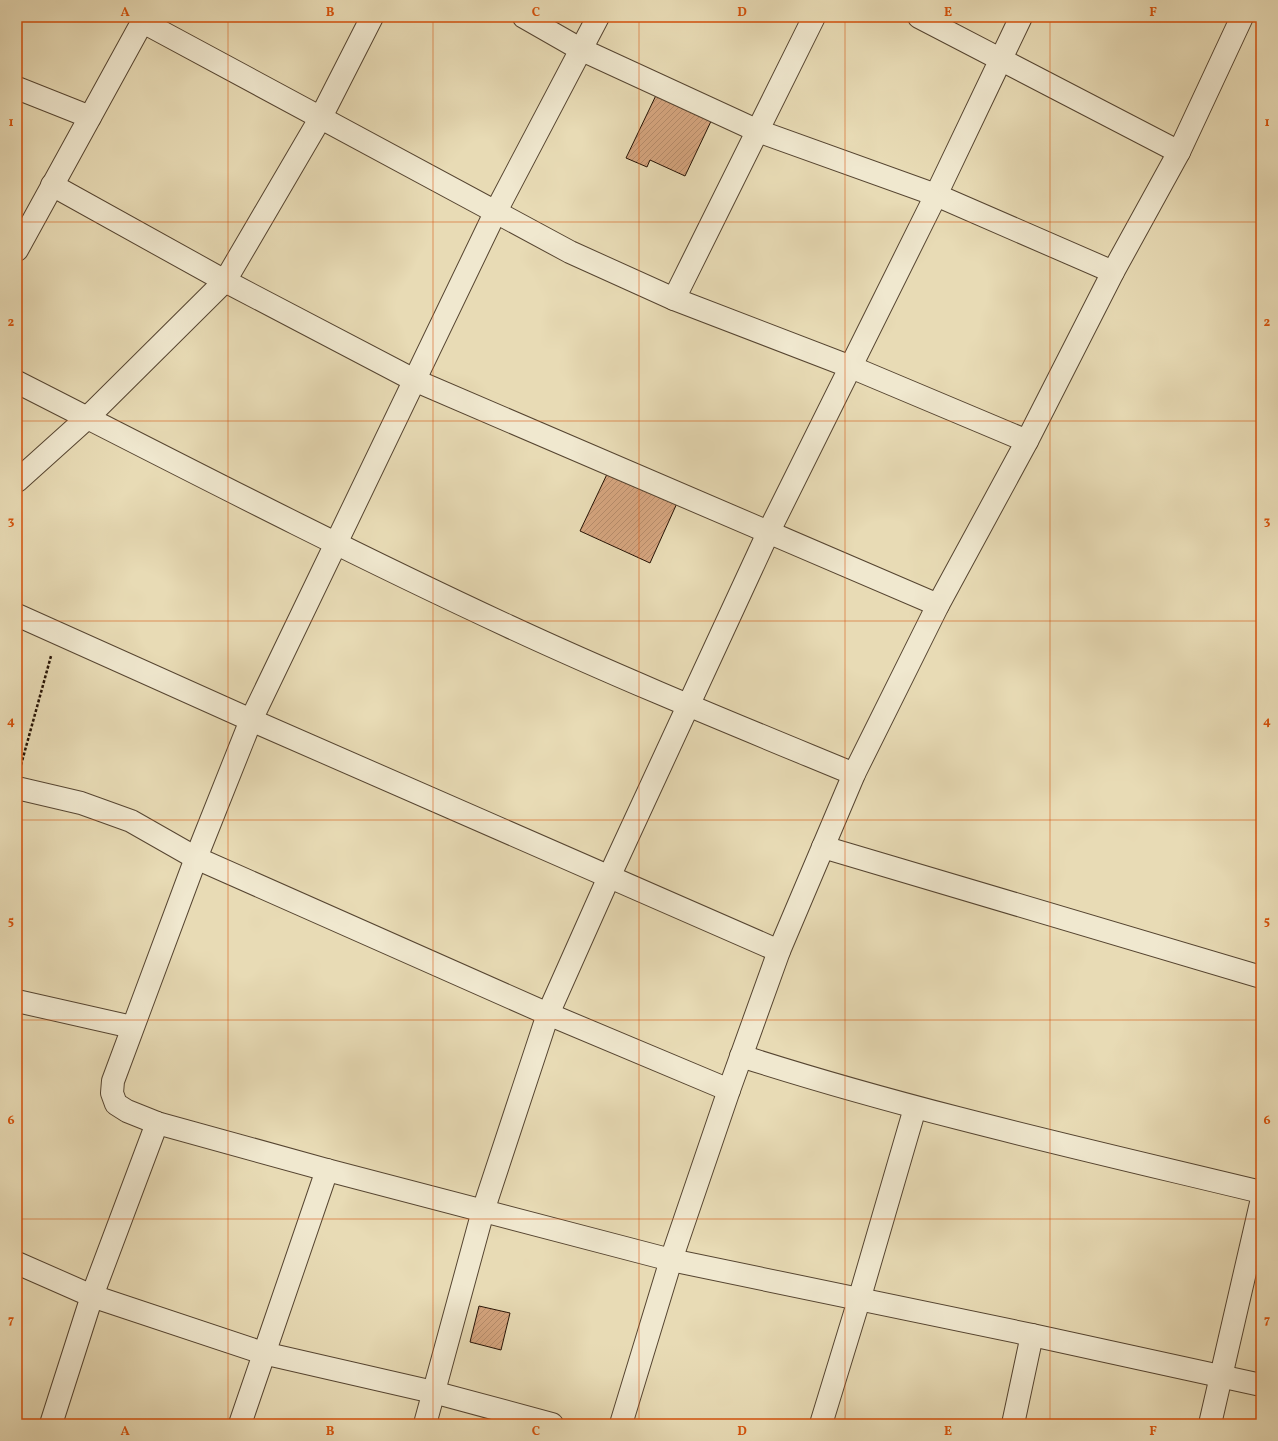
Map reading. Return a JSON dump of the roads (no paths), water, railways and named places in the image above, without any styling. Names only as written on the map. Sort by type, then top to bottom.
[{"type":"street","points":[[17,481],[88,418],[225,281],[321,117],[372,17]]},
{"type":"street","points":[[524,17],[580,49],[758,131],[936,195],[1113,272]]},
{"type":"street","points":[[598,17],[495,212],[251,720],[196,858],[113,1081],[112,1093],[116,1104],[127,1111],[157,1123],[327,1170],[671,1260],[1221,1375],[1261,1385]]},
{"type":"street","points":[[674,299],[814,17]]},
{"type":"street","points":[[919,17],[1179,152]]},
{"type":"street","points":[[424,1424],[483,1211],[548,1014],[609,877],[768,533],[936,195],[1021,17]]},
{"type":"street","points":[[621,1424],[671,1260],[741,1056],[779,951],[854,774],[938,605],[1026,442],[1113,272],[1179,152],[1242,17]]},
{"type":"street","points":[[17,250],[144,19],[570,252],[674,299],[851,367],[1026,442]]},
{"type":"street","points":[[17,88],[90,117]]},
{"type":"street","points":[[52,185],[225,281],[414,380],[938,605]]},
{"type":"street","points":[[17,382],[335,544],[510,627],[689,706],[854,774]]},
{"type":"street","points":[[17,615],[251,720],[779,951]]},
{"type":"street","points":[[18,779],[108,812],[150,831],[196,858],[548,1014],[729,1090]]},
{"type":"street","points":[[823,847],[1261,977]]},
{"type":"street","points":[[17,1001],[132,1027]]},
{"type":"street","points":[[741,1056],[824,1083],[915,1108],[1261,1192]]},
{"type":"street","points":[[820,1424],[860,1300],[915,1108]]},
{"type":"street","points":[[51,1424],[92,1296],[157,1123]]},
{"type":"street","points":[[240,1424],[327,1170]]},
{"type":"street","points":[[1210,1424],[1261,1204]]},
{"type":"street","points":[[17,1263],[92,1296],[264,1353],[433,1392],[552,1424]]},
{"type":"street","points":[[1013,1424],[1032,1335]]}]
